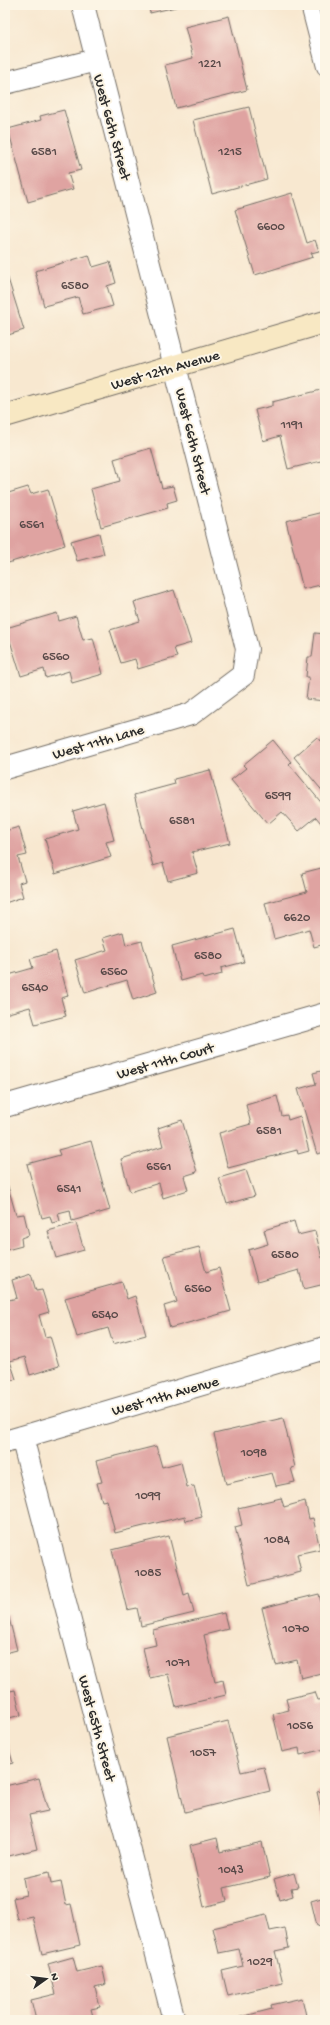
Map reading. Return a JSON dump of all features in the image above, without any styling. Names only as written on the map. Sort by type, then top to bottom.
[{"type":"main road","name":"West 12th Avenue","points":[[5,416],[325,322]]},
{"type":"street","name":"West 66th Street","points":[[82,5],[247,648],[243,675],[191,714]]},
{"type":"street","points":[[5,83],[96,60]]},
{"type":"street","name":"West 11th Lane","points":[[5,768],[191,714]]},
{"type":"street","name":"West 11th Court","points":[[5,1106],[325,1014]]},
{"type":"street","name":"West 11th Avenue","points":[[13,1439],[325,1348]]},
{"type":"street","name":"West 65th Street","points":[[13,1439],[174,2020]]},
{"type":"lane","points":[[315,8],[325,67]]},
{"type":"building","points":[[148,5],[180,5],[180,6],[150,13]]},
{"type":"building","points":[[229,16],[247,90],[176,108],[165,65],[193,58],[185,27]]},
{"type":"building","points":[[249,107],[267,179],[212,194],[193,120]]},
{"type":"building","points":[[64,110],[81,170],[68,173],[73,189],[28,202],[8,129],[41,120],[40,116]]},
{"type":"building","points":[[292,193],[307,243],[315,240],[319,251],[311,253],[313,257],[255,275],[235,210]]},
{"type":"building","points":[[89,255],[93,267],[110,262],[116,283],[107,286],[113,306],[83,314],[78,297],[44,306],[35,271]]},
{"type":"building","points":[[5,269],[24,330],[5,336]]},
{"type":"building","points":[[325,389],[325,460],[288,469],[280,436],[263,441],[255,410],[272,406],[272,402]]},
{"type":"building","points":[[151,448],[162,488],[173,486],[177,500],[167,503],[168,508],[101,527],[91,489],[120,481],[114,459]]},
{"type":"building","points":[[28,487],[31,494],[48,489],[65,545],[5,564],[5,501],[7,501],[5,494]]},
{"type":"building","points":[[325,498],[325,584],[303,589],[286,521],[323,512],[320,499]]},
{"type":"building","points":[[99,533],[104,554],[77,561],[71,541]]},
{"type":"building","points":[[174,590],[191,643],[174,648],[177,657],[138,669],[135,659],[121,663],[110,630],[140,621],[134,602]]},
{"type":"building","points":[[57,613],[59,621],[76,616],[83,640],[93,638],[103,674],[72,683],[69,671],[46,678],[44,669],[21,676],[6,628]]},
{"type":"building","points":[[315,633],[325,634],[325,701],[306,699],[309,677],[306,677],[308,657],[312,657]]},
{"type":"building","points":[[317,737],[320,741],[325,737],[325,794],[294,757]]},
{"type":"building","points":[[273,740],[291,762],[289,764],[325,807],[325,828],[316,817],[299,831],[282,812],[268,824],[231,780],[246,768],[243,765]]},
{"type":"building","points":[[210,770],[230,843],[192,852],[198,873],[168,881],[163,863],[153,866],[134,795],[175,784],[174,779]]},
{"type":"building","points":[[104,802],[114,840],[106,842],[111,857],[55,874],[45,839],[78,829],[73,811]]},
{"type":"building","points":[[19,827],[27,855],[18,857],[25,881],[19,883],[23,897],[5,903],[5,831]]},
{"type":"building","points":[[325,867],[325,944],[314,947],[309,929],[274,939],[265,903],[307,892],[302,873]]},
{"type":"building","points":[[235,929],[244,962],[221,968],[222,974],[204,979],[202,975],[181,981],[172,946]]},
{"type":"building","points":[[123,932],[126,945],[142,941],[157,992],[133,1000],[127,980],[85,993],[75,960],[107,950],[103,938]]},
{"type":"building","points":[[56,951],[68,996],[61,998],[66,1016],[35,1024],[30,1007],[5,1014],[5,976],[33,968],[30,959]]},
{"type":"building","points":[[325,1070],[325,1152],[317,1154],[298,1089],[316,1084],[313,1073]]},
{"type":"building","points":[[277,1096],[282,1116],[287,1115],[288,1120],[300,1116],[309,1151],[298,1154],[297,1150],[228,1168],[219,1133],[251,1124],[246,1105]]},
{"type":"building","points":[[182,1120],[197,1172],[184,1176],[188,1190],[163,1198],[159,1183],[130,1192],[121,1159],[163,1146],[158,1128]]},
{"type":"building","points":[[91,1141],[110,1210],[72,1221],[70,1210],[58,1213],[60,1221],[52,1223],[50,1216],[42,1218],[27,1164],[60,1155],[58,1150]]},
{"type":"building","points":[[246,1170],[255,1196],[227,1204],[219,1178]]},
{"type":"building","points":[[5,1176],[16,1215],[24,1214],[29,1235],[21,1238],[22,1246],[7,1250],[5,1242]]},
{"type":"building","points":[[294,1221],[298,1235],[315,1231],[322,1258],[325,1257],[325,1284],[304,1289],[299,1270],[257,1282],[248,1250],[268,1244],[264,1230]]},
{"type":"building","points":[[76,1223],[84,1250],[56,1258],[48,1231]]},
{"type":"building","points":[[199,1247],[206,1272],[219,1268],[231,1311],[170,1328],[164,1306],[177,1302],[164,1256]]},
{"type":"building","points":[[31,1274],[36,1291],[42,1290],[49,1312],[39,1315],[45,1337],[50,1336],[59,1366],[30,1375],[25,1357],[10,1361],[16,1379],[5,1382],[5,1301],[17,1298],[12,1280]]},
{"type":"building","points":[[122,1282],[127,1299],[135,1296],[146,1335],[113,1344],[108,1328],[77,1337],[65,1298]]},
{"type":"building","points":[[283,1418],[295,1467],[291,1468],[295,1482],[276,1486],[272,1473],[226,1484],[214,1434]]},
{"type":"building","points":[[156,1446],[162,1467],[181,1462],[187,1487],[194,1486],[202,1517],[186,1521],[185,1516],[115,1533],[107,1500],[102,1501],[97,1483],[102,1482],[96,1461]]},
{"type":"building","points":[[281,1498],[284,1507],[305,1501],[309,1519],[313,1518],[320,1549],[297,1554],[301,1572],[249,1585],[235,1527],[242,1525],[238,1508]]},
{"type":"building","points":[[169,1536],[184,1595],[189,1593],[194,1613],[141,1626],[137,1608],[127,1610],[112,1550]]},
{"type":"building","points":[[319,1594],[325,1618],[325,1672],[301,1678],[297,1660],[276,1665],[262,1608]]},
{"type":"building","points":[[224,1613],[228,1629],[204,1635],[215,1682],[223,1680],[226,1695],[176,1707],[168,1674],[150,1678],[143,1648],[156,1645],[153,1630]]},
{"type":"building","points":[[8,1614],[17,1650],[5,1653],[5,1615]]},
{"type":"building","points":[[15,1690],[21,1715],[5,1719],[5,1692]]},
{"type":"building","points":[[315,1692],[318,1700],[325,1699],[325,1749],[300,1755],[299,1748],[282,1752],[273,1714],[289,1710],[286,1699]]},
{"type":"building","points":[[228,1721],[241,1772],[264,1767],[270,1791],[185,1812],[167,1736]]},
{"type":"building","points":[[5,1735],[13,1763],[5,1765]]},
{"type":"building","points":[[39,1778],[48,1811],[29,1815],[37,1849],[5,1857],[5,1786]]},
{"type":"building","points":[[325,1790],[325,1821],[324,1822],[317,1792]]},
{"type":"building","points":[[217,1838],[220,1852],[262,1842],[270,1877],[224,1888],[227,1901],[204,1907],[190,1845]]},
{"type":"building","points":[[49,1872],[51,1884],[61,1882],[66,1905],[71,1904],[80,1945],[42,1954],[33,1917],[18,1920],[13,1898],[26,1895],[23,1878]]},
{"type":"building","points":[[294,1873],[298,1887],[291,1888],[293,1896],[280,1900],[274,1879]]},
{"type":"building","points":[[325,1897],[325,1923],[317,1926],[311,1901]]},
{"type":"building","points":[[266,1915],[270,1931],[285,1928],[289,1948],[275,1951],[283,1983],[228,1996],[222,1971],[243,1966],[239,1949],[219,1953],[213,1928]]},
{"type":"building","points":[[73,1957],[77,1972],[102,1966],[106,1984],[95,1987],[100,2007],[91,2009],[94,2020],[36,2020],[31,2000],[56,1994],[48,1964]]},
{"type":"building","points":[[302,1998],[307,2020],[233,2019],[272,2009],[271,2005]]}]
